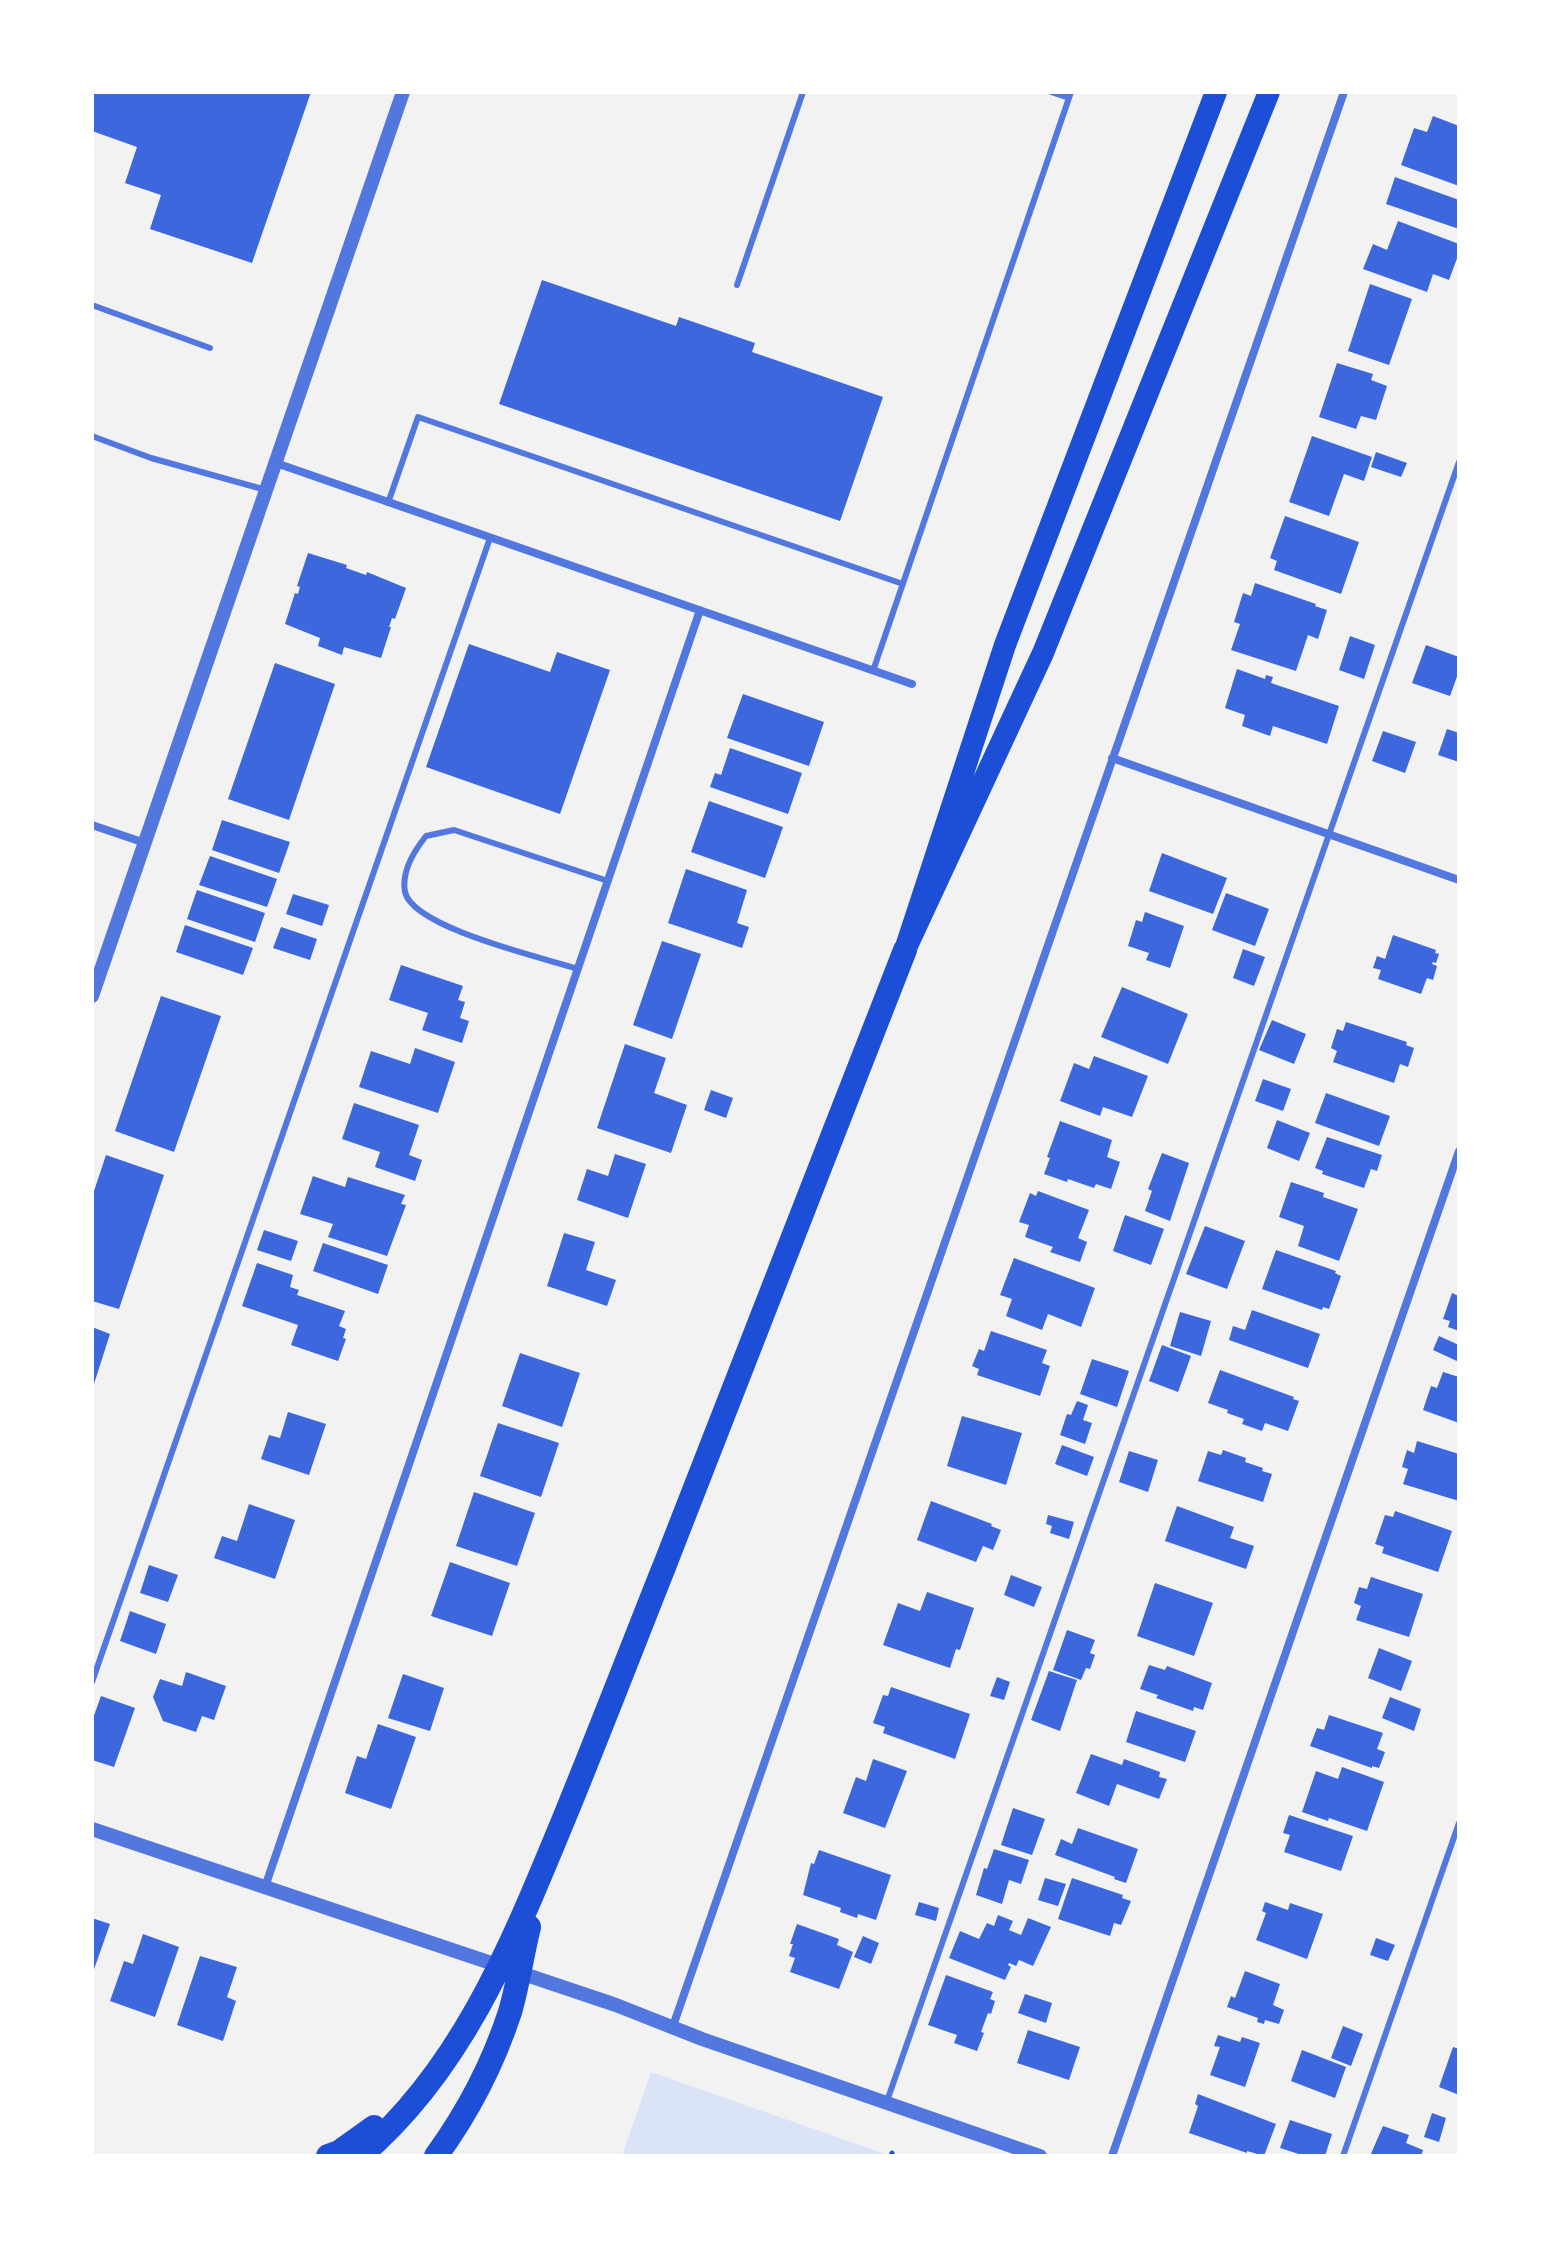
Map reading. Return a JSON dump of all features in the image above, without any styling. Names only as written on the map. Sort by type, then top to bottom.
[{"type":"highway","points":[[360,2156],[382,2137],[432,2081],[488,1992],[540,1876],[905,950],[1005,645],[1216,92]]},
{"type":"highway","points":[[905,950],[1043,653],[1269,92]]},
{"type":"highway","points":[[436,2156],[479,2088],[510,2012],[540,1876]]},
{"type":"highway","points":[[328,2156],[367,2132],[432,2081]]},
{"type":"street","points":[[92,996],[403,92]]},
{"type":"street","points":[[673,2026],[1344,92]]},
{"type":"street","points":[[276,463],[912,684]]},
{"type":"street","points":[[265,1887],[700,610]]},
{"type":"street","points":[[1112,758],[1459,880]]},
{"type":"street","points":[[92,825],[145,843]]},
{"type":"street","points":[[1112,2156],[1459,1151]]},
{"type":"street","points":[[92,1829],[616,2005],[702,2039],[1040,2156]]},
{"type":"lane","points":[[737,285],[803,92]]},
{"type":"lane","points":[[873,671],[1070,95],[1051,92]]},
{"type":"lane","points":[[92,305],[210,348]]},
{"type":"lane","points":[[388,503],[418,417],[903,584]]},
{"type":"lane","points":[[92,436],[151,458],[266,490]]},
{"type":"lane","points":[[887,2103],[1459,462]]},
{"type":"lane","points":[[92,1682],[490,538]]},
{"type":"lane","points":[[578,969],[464,934],[428,917],[411,904],[405,893],[406,872],[415,850],[426,836],[454,830],[608,881]]},
{"type":"lane","points":[[1343,2156],[1459,1823]]},
{"type":"shaded area","points":[[651,2072],[891,2156],[622,2156]]},
{"type":"building","points":[[92,92],[311,92],[252,263],[150,229],[161,195],[125,183],[137,147],[92,131]]},
{"type":"building","points":[[1433,116],[1459,126],[1459,186],[1401,165],[1414,128],[1427,132]]},
{"type":"building","points":[[1395,177],[1459,200],[1459,229],[1386,204]]},
{"type":"building","points":[[1398,221],[1459,244],[1459,253],[1449,280],[1433,274],[1427,292],[1363,269],[1373,244],[1387,250]]},
{"type":"building","points":[[542,280],[676,326],[679,317],[755,343],[752,352],[883,397],[840,521],[499,404]]},
{"type":"building","points":[[1370,284],[1412,299],[1389,365],[1348,351]]},
{"type":"building","points":[[1337,363],[1373,374],[1371,380],[1387,386],[1376,420],[1361,416],[1356,429],[1319,417]]},
{"type":"building","points":[[1312,436],[1372,457],[1364,481],[1344,474],[1329,516],[1289,502]]},
{"type":"building","points":[[1376,452],[1407,463],[1401,477],[1371,467]]},
{"type":"building","points":[[1285,516],[1359,542],[1341,594],[1274,570],[1277,561],[1270,558]]},
{"type":"building","points":[[308,553],[406,588],[395,619],[392,618],[381,658],[344,647],[342,655],[318,646],[320,638],[285,624],[295,593],[298,594],[300,587],[297,586]]},
{"type":"building","points":[[1255,583],[1327,610],[1318,639],[1308,635],[1296,671],[1231,650],[1240,624],[1234,622],[1243,593],[1251,596]]},
{"type":"building","points":[[1350,636],[1375,645],[1364,679],[1339,670]]},
{"type":"building","points":[[469,644],[550,672],[557,652],[610,670],[560,814],[426,767]]},
{"type":"building","points":[[1426,645],[1459,657],[1459,671],[1450,696],[1412,683]]},
{"type":"building","points":[[275,663],[335,684],[289,820],[228,799]]},
{"type":"building","points":[[1237,669],[1265,679],[1266,675],[1273,677],[1271,683],[1339,706],[1327,744],[1273,726],[1270,736],[1242,726],[1245,715],[1225,708]]},
{"type":"building","points":[[743,694],[824,722],[809,766],[727,738]]},
{"type":"building","points":[[1447,729],[1459,733],[1459,762],[1438,755]]},
{"type":"building","points":[[1383,731],[1416,742],[1405,773],[1372,761]]},
{"type":"building","points":[[730,748],[802,773],[788,814],[710,787],[715,773],[721,775]]},
{"type":"building","points":[[709,801],[783,827],[765,878],[691,852]]},
{"type":"building","points":[[222,820],[290,842],[279,873],[212,850]]},
{"type":"building","points":[[1162,853],[1227,878],[1213,914],[1149,891]]},
{"type":"building","points":[[210,856],[277,879],[267,907],[199,885]]},
{"type":"building","points":[[686,869],[747,890],[737,923],[749,927],[742,948],[668,923]]},
{"type":"building","points":[[197,890],[265,913],[255,942],[187,919]]},
{"type":"building","points":[[1226,893],[1269,909],[1255,946],[1212,930]]},
{"type":"building","points":[[293,894],[329,905],[322,926],[286,914]]},
{"type":"building","points":[[1145,912],[1184,926],[1170,968],[1146,960],[1149,953],[1128,946],[1136,920],[1142,922]]},
{"type":"building","points":[[185,925],[253,948],[243,975],[176,952]]},
{"type":"building","points":[[281,927],[317,939],[310,960],[273,948]]},
{"type":"building","points":[[1393,935],[1436,950],[1435,953],[1439,954],[1436,963],[1432,964],[1437,966],[1433,980],[1427,978],[1421,994],[1378,979],[1381,970],[1373,968],[1377,956],[1385,959]]},
{"type":"building","points":[[662,941],[701,954],[672,1039],[633,1025]]},
{"type":"building","points":[[1243,949],[1265,957],[1254,986],[1233,978]]},
{"type":"building","points":[[401,965],[463,986],[458,1000],[465,1002],[460,1018],[469,1021],[462,1043],[422,1030],[428,1013],[389,1000]]},
{"type":"building","points":[[1122,987],[1188,1014],[1168,1064],[1101,1037]]},
{"type":"building","points":[[161,996],[221,1016],[174,1152],[115,1131]]},
{"type":"building","points":[[1272,1020],[1306,1034],[1294,1064],[1259,1050]]},
{"type":"building","points":[[1346,1022],[1407,1042],[1406,1045],[1414,1048],[1408,1067],[1400,1064],[1394,1083],[1333,1062],[1337,1051],[1331,1048],[1337,1029],[1343,1031]]},
{"type":"building","points":[[625,1044],[666,1058],[654,1093],[687,1105],[671,1153],[597,1128]]},
{"type":"building","points":[[415,1048],[455,1062],[438,1113],[359,1087],[371,1051],[410,1064]]},
{"type":"building","points":[[1094,1056],[1148,1076],[1132,1117],[1103,1107],[1100,1116],[1060,1101],[1074,1063],[1089,1069]]},
{"type":"building","points":[[1263,1079],[1291,1089],[1283,1111],[1255,1101]]},
{"type":"building","points":[[711,1090],[733,1098],[726,1118],[704,1110]]},
{"type":"building","points":[[1326,1093],[1390,1116],[1379,1146],[1315,1123]]},
{"type":"building","points":[[354,1103],[419,1125],[409,1155],[422,1160],[415,1181],[375,1167],[380,1152],[342,1139]]},
{"type":"building","points":[[1277,1120],[1310,1133],[1299,1161],[1267,1148]]},
{"type":"building","points":[[1060,1121],[1112,1140],[1107,1157],[1120,1162],[1111,1189],[1096,1184],[1094,1188],[1068,1179],[1067,1182],[1044,1174]]},
{"type":"building","points":[[1327,1137],[1382,1155],[1377,1171],[1371,1169],[1364,1188],[1322,1174],[1323,1171],[1315,1168]]},
{"type":"building","points":[[1162,1153],[1189,1163],[1170,1221],[1145,1211],[1152,1191],[1148,1189]]},
{"type":"building","points":[[615,1154],[646,1164],[628,1218],[577,1200],[587,1169],[608,1176]]},
{"type":"building","points":[[106,1155],[164,1175],[119,1309],[92,1301],[92,1197]]},
{"type":"building","points":[[313,1176],[345,1187],[348,1177],[405,1195],[401,1204],[406,1205],[387,1256],[328,1237],[333,1224],[300,1214]]},
{"type":"building","points":[[1291,1182],[1358,1209],[1339,1261],[1298,1246],[1304,1226],[1279,1217]]},
{"type":"building","points":[[1038,1191],[1089,1210],[1078,1238],[1087,1242],[1080,1262],[1050,1252],[1053,1247],[1025,1237],[1029,1225],[1019,1222],[1030,1193],[1036,1196]]},
{"type":"building","points":[[1125,1215],[1164,1229],[1151,1265],[1113,1251]]},
{"type":"building","points":[[1205,1226],[1245,1241],[1227,1289],[1186,1274]]},
{"type":"building","points":[[264,1230],[298,1241],[291,1261],[257,1250]]},
{"type":"building","points":[[564,1233],[595,1242],[586,1270],[616,1280],[607,1306],[547,1286]]},
{"type":"building","points":[[323,1243],[388,1265],[378,1294],[313,1271]]},
{"type":"building","points":[[1276,1250],[1336,1271],[1341,1276],[1329,1309],[1323,1307],[1322,1310],[1262,1289]]},
{"type":"building","points":[[1014,1258],[1095,1288],[1081,1327],[1048,1314],[1042,1330],[1006,1316],[1012,1299],[1000,1295]]},
{"type":"building","points":[[257,1263],[293,1275],[290,1287],[299,1290],[297,1295],[345,1311],[339,1326],[346,1329],[343,1338],[346,1339],[338,1361],[291,1345],[298,1325],[242,1306]]},
{"type":"building","points":[[1452,1293],[1459,1296],[1459,1331],[1448,1327],[1450,1321],[1443,1319]]},
{"type":"building","points":[[1252,1310],[1320,1334],[1308,1368],[1229,1340],[1233,1326],[1245,1330]]},
{"type":"building","points":[[1180,1312],[1211,1321],[1201,1356],[1170,1346]]},
{"type":"building","points":[[92,1327],[110,1334],[93,1387],[92,1386]]},
{"type":"building","points":[[991,1331],[1047,1350],[1042,1363],[1050,1366],[1040,1396],[977,1375],[979,1369],[972,1366],[979,1349],[984,1351]]},
{"type":"building","points":[[1439,1336],[1459,1345],[1459,1362],[1433,1350]]},
{"type":"building","points":[[1162,1345],[1191,1356],[1178,1392],[1149,1381]]},
{"type":"building","points":[[520,1353],[580,1373],[562,1427],[502,1406]]},
{"type":"building","points":[[1092,1359],[1129,1371],[1117,1407],[1080,1394]]},
{"type":"building","points":[[1220,1370],[1299,1401],[1288,1431],[1265,1423],[1262,1431],[1242,1424],[1244,1419],[1208,1403]]},
{"type":"building","points":[[1443,1372],[1459,1377],[1459,1423],[1423,1410],[1431,1386],[1437,1388]]},
{"type":"building","points":[[1077,1401],[1088,1405],[1083,1420],[1092,1423],[1085,1444],[1060,1435],[1067,1414],[1071,1415]]},
{"type":"building","points":[[288,1412],[326,1424],[309,1475],[261,1459],[269,1435],[280,1438]]},
{"type":"building","points":[[962,1416],[1022,1433],[1006,1485],[947,1466]]},
{"type":"building","points":[[498,1423],[559,1443],[541,1497],[480,1476]]},
{"type":"building","points":[[1417,1441],[1459,1454],[1459,1501],[1403,1484],[1408,1469],[1402,1467],[1407,1450],[1414,1453]]},
{"type":"building","points":[[1062,1445],[1094,1457],[1087,1476],[1055,1464]]},
{"type":"building","points":[[1223,1450],[1246,1458],[1245,1462],[1272,1474],[1263,1502],[1198,1481],[1208,1451],[1221,1455]]},
{"type":"building","points":[[1129,1451],[1158,1460],[1148,1492],[1119,1482]]},
{"type":"building","points":[[474,1492],[535,1513],[517,1566],[456,1546]]},
{"type":"building","points":[[931,1501],[1001,1530],[993,1550],[983,1546],[976,1562],[917,1540]]},
{"type":"building","points":[[249,1504],[295,1520],[275,1579],[214,1558],[222,1536],[237,1541]]},
{"type":"building","points":[[1177,1506],[1234,1527],[1230,1538],[1254,1546],[1246,1569],[1165,1541]]},
{"type":"building","points":[[1395,1511],[1452,1531],[1438,1572],[1382,1553],[1384,1547],[1375,1544],[1385,1515],[1393,1517]]},
{"type":"building","points":[[1048,1515],[1074,1522],[1069,1539],[1050,1533],[1052,1526],[1046,1524]]},
{"type":"building","points":[[450,1562],[510,1583],[492,1636],[431,1616]]},
{"type":"building","points":[[149,1565],[178,1575],[168,1602],[140,1593]]},
{"type":"building","points":[[1011,1575],[1042,1587],[1034,1607],[1004,1595]]},
{"type":"building","points":[[1371,1577],[1423,1594],[1409,1637],[1356,1620],[1361,1606],[1354,1603],[1359,1587],[1367,1589]]},
{"type":"building","points":[[1155,1583],[1213,1603],[1194,1656],[1137,1636]]},
{"type":"building","points":[[927,1592],[974,1608],[960,1650],[956,1649],[950,1668],[883,1645],[898,1603],[920,1611]]},
{"type":"building","points":[[130,1611],[166,1624],[156,1654],[120,1641]]},
{"type":"building","points":[[1067,1630],[1095,1640],[1090,1653],[1095,1655],[1090,1669],[1086,1668],[1081,1680],[1053,1670]]},
{"type":"building","points":[[1379,1648],[1412,1661],[1401,1691],[1368,1678]]},
{"type":"building","points":[[1149,1665],[1165,1670],[1167,1666],[1212,1683],[1203,1710],[1194,1707],[1193,1711],[1140,1689]]},
{"type":"building","points":[[1049,1671],[1077,1680],[1060,1731],[1031,1720]]},
{"type":"building","points":[[186,1672],[226,1686],[214,1720],[202,1716],[196,1732],[163,1721],[153,1697],[160,1679],[182,1686]]},
{"type":"building","points":[[403,1674],[444,1688],[430,1731],[388,1718]]},
{"type":"building","points":[[997,1677],[1010,1682],[1004,1700],[990,1696]]},
{"type":"building","points":[[891,1687],[970,1714],[955,1759],[883,1733],[885,1727],[873,1723],[883,1695],[888,1696]]},
{"type":"building","points":[[101,1696],[135,1708],[114,1767],[92,1760],[92,1721]]},
{"type":"building","points":[[1390,1697],[1421,1709],[1414,1731],[1382,1718]]},
{"type":"building","points":[[1136,1711],[1196,1731],[1185,1762],[1126,1742]]},
{"type":"building","points":[[1329,1715],[1383,1733],[1377,1749],[1385,1752],[1379,1768],[1310,1746],[1317,1728],[1324,1730]]},
{"type":"building","points":[[378,1724],[416,1737],[391,1809],[345,1793],[357,1756],[366,1759]]},
{"type":"building","points":[[1091,1754],[1122,1765],[1124,1759],[1160,1772],[1159,1777],[1167,1779],[1159,1799],[1117,1784],[1109,1806],[1076,1793]]},
{"type":"building","points":[[873,1759],[907,1771],[885,1828],[843,1813],[856,1777],[866,1781]]},
{"type":"building","points":[[1342,1767],[1384,1782],[1367,1831],[1302,1812],[1316,1771],[1338,1779]]},
{"type":"building","points":[[1013,1808],[1045,1819],[1032,1855],[1001,1845]]},
{"type":"building","points":[[1289,1815],[1353,1836],[1341,1871],[1284,1852],[1290,1835],[1283,1833]]},
{"type":"building","points":[[1078,1828],[1138,1849],[1126,1883],[1055,1855],[1061,1839],[1072,1844]]},
{"type":"building","points":[[994,1849],[1029,1860],[1021,1884],[1009,1880],[1002,1904],[976,1895]]},
{"type":"building","points":[[819,1850],[891,1875],[876,1920],[858,1914],[857,1918],[840,1912],[841,1908],[803,1895],[811,1863],[814,1864]]},
{"type":"building","points":[[1045,1878],[1066,1884],[1058,1906],[1038,1900]]},
{"type":"building","points":[[1072,1878],[1123,1895],[1122,1898],[1131,1901],[1121,1925],[1114,1923],[1110,1936],[1058,1919]]},
{"type":"building","points":[[919,1902],[939,1908],[936,1921],[915,1915]]},
{"type":"building","points":[[1265,1902],[1288,1910],[1290,1903],[1323,1914],[1307,1959],[1256,1940],[1266,1913],[1262,1911]]},
{"type":"building","points":[[998,1915],[1013,1921],[1009,1930],[1021,1935],[1028,1918],[1051,1927],[1033,1966],[1019,1960],[1016,1966],[1009,1963],[1011,1967],[1005,1980],[949,1958],[960,1931],[979,1939],[987,1923],[994,1926]]},
{"type":"building","points":[[92,1918],[110,1924],[92,1975]]},
{"type":"building","points":[[797,1924],[839,1939],[837,1945],[853,1952],[839,1989],[790,1972],[795,1958],[789,1956],[793,1944],[790,1944]]},
{"type":"building","points":[[143,1934],[179,1947],[155,2017],[110,2001],[124,1961],[133,1964]]},
{"type":"building","points":[[863,1936],[879,1943],[871,1964],[854,1957]]},
{"type":"building","points":[[1376,1938],[1395,1945],[1388,1961],[1370,1955]]},
{"type":"building","points":[[200,1956],[237,1967],[227,1997],[236,2001],[223,2041],[177,2025]]},
{"type":"building","points":[[1245,1971],[1280,1984],[1273,2005],[1284,2010],[1279,2024],[1265,2020],[1264,2024],[1257,2022],[1258,2018],[1227,2007],[1231,1996],[1235,1998]]},
{"type":"building","points":[[946,1975],[993,1992],[990,1999],[995,2001],[981,2032],[984,2033],[977,2051],[954,2043],[957,2035],[928,2025]]},
{"type":"building","points":[[1025,1994],[1052,2003],[1046,2023],[1018,2013]]},
{"type":"building","points":[[1343,2026],[1363,2034],[1351,2066],[1331,2058]]},
{"type":"building","points":[[1028,2030],[1080,2047],[1069,2080],[1017,2063]]},
{"type":"building","points":[[1218,2035],[1240,2042],[1242,2037],[1260,2043],[1245,2087],[1210,2075],[1220,2047],[1214,2046]]},
{"type":"building","points":[[1453,2047],[1459,2049],[1459,2095],[1439,2087]]},
{"type":"building","points":[[1302,2050],[1346,2067],[1335,2098],[1291,2081]]},
{"type":"building","points":[[1198,2094],[1276,2124],[1264,2156],[1189,2133],[1198,2106],[1195,2104]]},
{"type":"building","points":[[1432,2113],[1446,2118],[1439,2142],[1424,2137]]},
{"type":"building","points":[[1290,2120],[1332,2134],[1325,2156],[1305,2156],[1280,2148]]},
{"type":"building","points":[[1383,2126],[1409,2135],[1406,2143],[1423,2150],[1421,2156],[1370,2156]]}]
